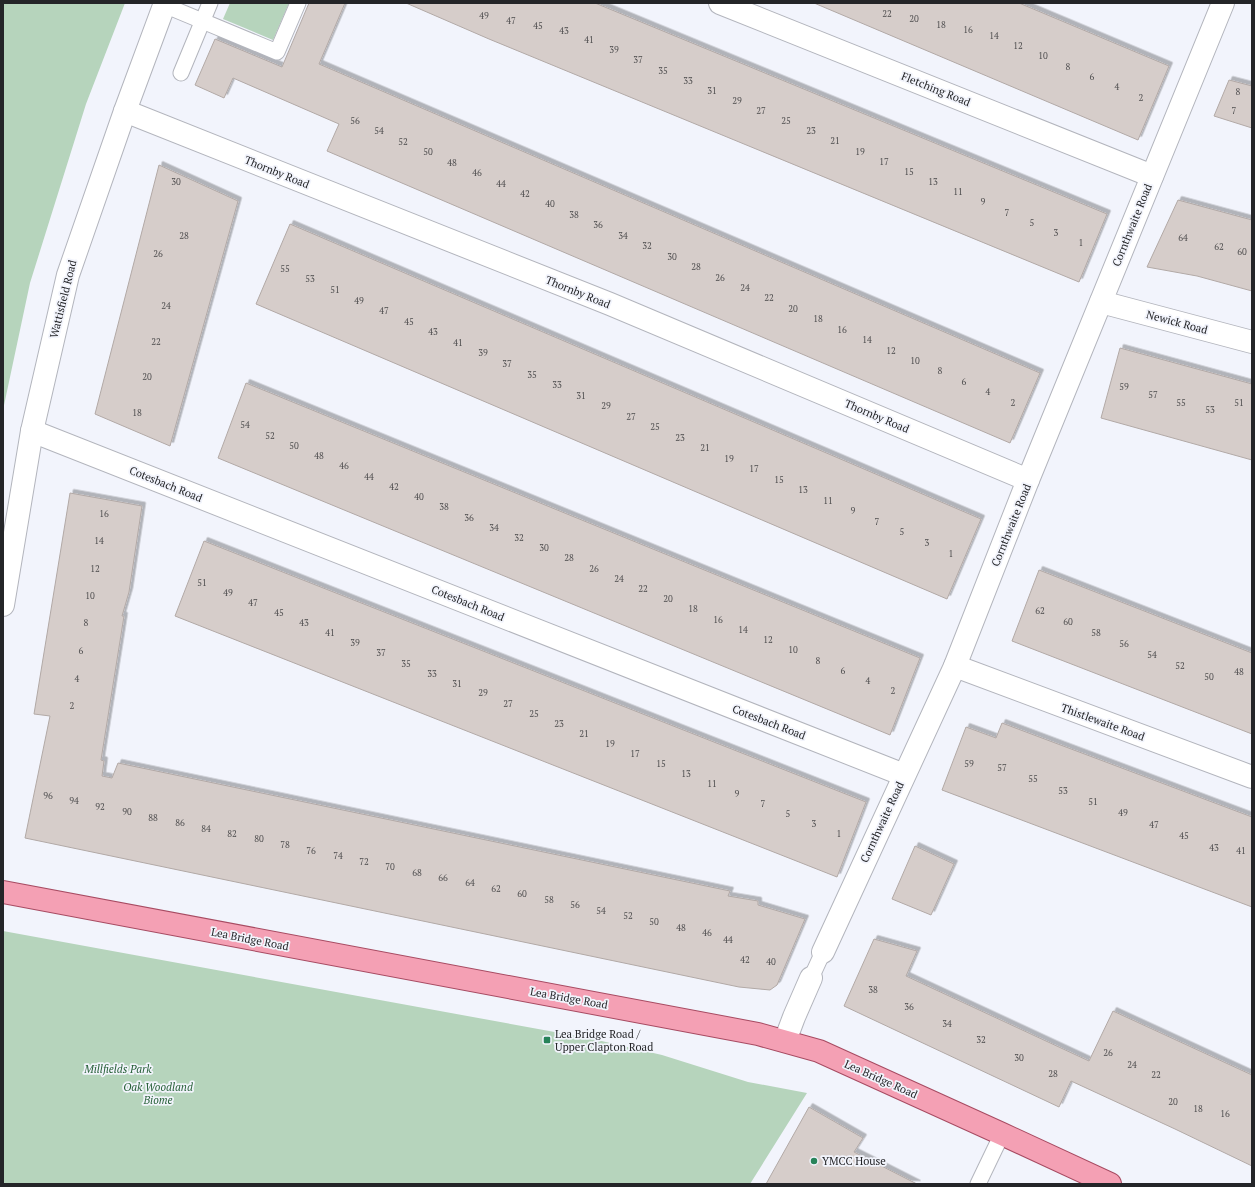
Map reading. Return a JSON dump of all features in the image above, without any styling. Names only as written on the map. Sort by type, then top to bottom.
[{"type":"main road","name":"Lea Bridge Road","points":[[3,892],[537,993],[651,1013],[758,1034],[785,1041],[819,1051],[1110,1184]]},
{"type":"street","name":"Fletching Road","points":[[720,3],[1152,176]]},
{"type":"street","name":"Cornthwaite Road","points":[[823,952],[955,666],[1028,480],[1223,3]]},
{"type":"street","name":"Wattisfield Road","points":[[3,605],[32,431],[68,274],[125,111],[165,4]]},
{"type":"street","name":"Thornby Road","points":[[125,111],[610,304],[1028,480]]},
{"type":"street","name":"Newick Road","points":[[1101,302],[1252,342]]},
{"type":"street","name":"Cotesbach Road","points":[[32,431],[904,775]]},
{"type":"street","name":"Thistlewaite Road","points":[[955,666],[1252,777]]},
{"type":"street","name":"Cornthwaite Road","points":[[785,1041],[811,978]]},
{"type":"lane","points":[[181,73],[210,3]]},
{"type":"lane","points":[[165,4],[277,52],[298,3]]},
{"type":"lane","name":"Cornthwaite Road","points":[[811,978],[823,952]]},
{"type":"lane","points":[[978,1184],[1002,1134]]},
{"type":"green space","points":[[3,3],[125,3],[86,104],[30,283],[3,410]]},
{"type":"green space","points":[[230,3],[289,3],[273,40],[223,19]]},
{"type":"green space","name":"Millfields Park","points":[[3,931],[593,1039],[662,1055],[748,1082],[807,1093],[750,1184],[3,1184]]},
{"type":"building","points":[[309,3],[345,3],[319,64],[1040,373],[1010,443],[327,151],[339,124],[233,78],[224,98],[195,85],[215,39],[282,67]]},
{"type":"building","points":[[406,3],[595,3],[1107,214],[1079,282],[489,39]]},
{"type":"building","points":[[814,3],[1019,3],[1169,66],[1138,140]]},
{"type":"building","points":[[1229,80],[1252,86],[1252,128],[1214,116]]},
{"type":"building","points":[[159,165],[238,201],[170,446],[95,414]]},
{"type":"building","points":[[1178,200],[1252,220],[1252,291],[1197,276],[1147,267]]},
{"type":"building","points":[[290,224],[981,519],[947,599],[256,304]]},
{"type":"building","points":[[1120,348],[1252,384],[1252,460],[1101,418]]},
{"type":"building","points":[[246,383],[920,658],[890,735],[218,458]]},
{"type":"building","points":[[70,493],[142,506],[129,592],[122,616],[124,616],[101,760],[104,761],[102,776],[112,778],[118,763],[730,891],[728,896],[758,901],[758,905],[805,919],[777,985],[770,990],[739,987],[25,838],[50,716],[34,714]]},
{"type":"building","points":[[204,541],[866,802],[837,877],[175,616]]},
{"type":"building","points":[[1039,570],[1252,653],[1252,734],[1012,641]]},
{"type":"building","points":[[1002,723],[1252,817],[1252,907],[942,790],[966,727],[996,738]]},
{"type":"building","points":[[915,846],[954,864],[931,915],[892,899]]},
{"type":"building","points":[[874,939],[917,951],[906,976],[1089,1061],[1113,1011],[1252,1075],[1252,1166],[1071,1081],[1059,1107],[844,1006]]},
{"type":"building","name":"YMCC House","points":[[809,1107],[863,1138],[854,1152],[917,1184],[766,1184]]},
{"type":"place","name":"Lea Bridge Road / Upper Clapton Road","points":[[547,1040]]},
{"type":"place","name":"YMCC House","points":[[814,1161]]},
{"type":"park label","name":"Oak Woodland Biome","points":[[158,1093]]}]
